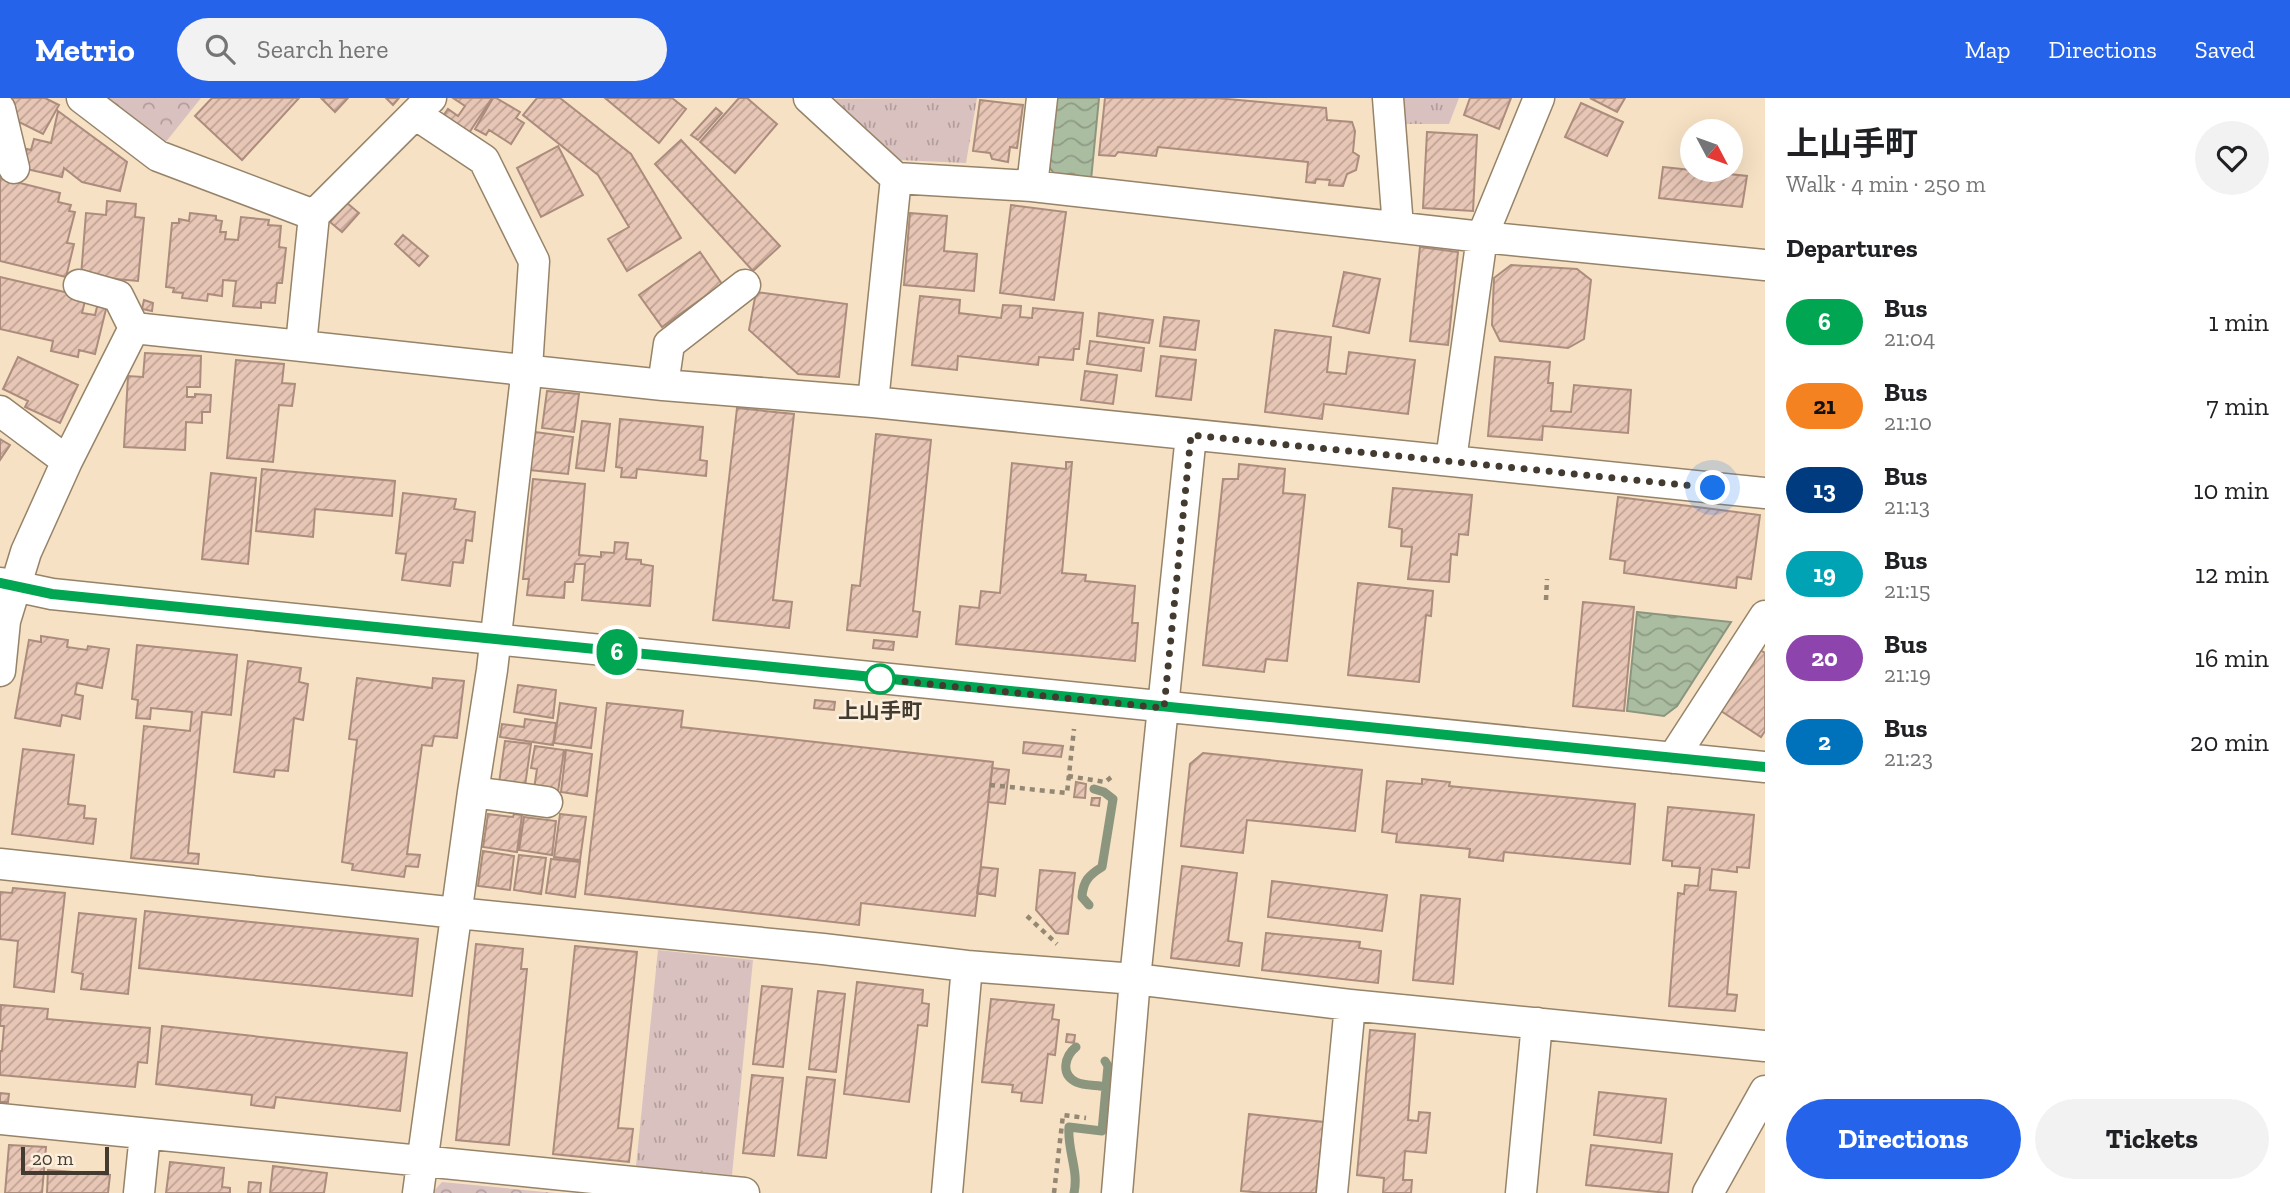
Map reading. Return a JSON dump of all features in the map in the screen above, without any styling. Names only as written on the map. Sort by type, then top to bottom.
[{"type":"street","points":[[82,98],[158,156],[314,215]]},
{"type":"street","points":[[809,98],[895,178],[1032,186],[1482,237],[1765,265]]},
{"type":"street","points":[[1032,186],[1042,98]]},
{"type":"street","points":[[1388,98],[1398,226]]},
{"type":"street","points":[[1451,460],[1482,237],[1539,98]]},
{"type":"street","points":[[301,345],[314,215],[423,106],[484,160],[534,261],[527,369],[495,640],[418,1193]]},
{"type":"street","points":[[0,109],[13,168]]},
{"type":"street","points":[[873,402],[895,178]]},
{"type":"street","points":[[79,285],[118,296],[134,328]]},
{"type":"street","points":[[663,385],[669,344],[745,285]]},
{"type":"street","points":[[134,328],[663,385],[873,402],[1765,493]]},
{"type":"street","points":[[0,671],[7,585],[26,552],[67,461],[134,328]]},
{"type":"street","points":[[0,411],[67,461]]},
{"type":"street","points":[[1117,1193],[1135,979],[1191,435]]},
{"type":"street","points":[[7,585],[52,594],[495,640],[1765,767]]},
{"type":"street","points":[[1673,758],[1765,616]]},
{"type":"street","points":[[473,792],[547,802]]},
{"type":"street","points":[[0,864],[1765,1046]]},
{"type":"street","points":[[947,1193],[967,965]]},
{"type":"street","points":[[1332,1193],[1350,1005]]},
{"type":"street","points":[[1521,1193],[1537,1023]]},
{"type":"street","points":[[1708,1193],[1765,1091]]},
{"type":"street","points":[[0,1119],[744,1193]]},
{"type":"street","points":[[139,1193],[145,1134]]},
{"type":"path","points":[[1546,600],[1547,579]]},
{"type":"path","points":[[990,785],[1066,793],[1074,729]]},
{"type":"path","points":[[1068,776],[1105,782],[1114,775]]},
{"type":"path","points":[[1055,1193],[1063,1115],[1086,1118]]},
{"type":"green space","points":[[101,98],[201,98],[165,143]]},
{"type":"green space","points":[[977,98],[966,163],[899,160],[831,99]]},
{"type":"green space","points":[[1400,98],[1459,98],[1449,124],[1402,124]]},
{"type":"green space","points":[[658,950],[753,960],[732,1175],[636,1166]]},
{"type":"green space","points":[[442,1182],[555,1193],[432,1193]]},
{"type":"water","points":[[1054,98],[1099,98],[1091,180],[1058,178],[1048,166]]},
{"type":"water","points":[[1637,612],[1731,622],[1677,706],[1664,716],[1627,711]]},
{"type":"building","points":[[10,98],[45,98],[59,105],[43,134],[11,118],[7,105]]},
{"type":"building","points":[[212,98],[299,98],[242,160],[195,116]]},
{"type":"building","points":[[321,98],[348,98],[335,112]]},
{"type":"building","points":[[386,98],[399,98],[393,105]]},
{"type":"building","points":[[453,98],[492,98],[465,139],[439,122],[448,109],[458,116],[465,106]]},
{"type":"building","points":[[493,98],[520,112],[516,118],[524,123],[511,144],[489,130],[486,135],[475,129]]},
{"type":"building","points":[[537,98],[560,98],[631,154],[681,238],[627,271],[608,239],[629,227],[598,175],[523,115]]},
{"type":"building","points":[[605,98],[672,98],[686,109],[659,143]]},
{"type":"building","points":[[739,98],[747,98],[777,124],[735,173],[700,142]]},
{"type":"building","points":[[1105,98],[1216,98],[1326,108],[1327,120],[1352,122],[1355,131],[1353,152],[1359,156],[1356,170],[1347,174],[1343,186],[1329,185],[1330,180],[1316,179],[1315,183],[1306,182],[1308,162],[1158,147],[1156,156],[1118,152],[1115,156],[1099,155]]},
{"type":"building","points":[[1470,98],[1511,98],[1499,129],[1464,115]]},
{"type":"building","points":[[1590,98],[1625,98],[1617,112]]},
{"type":"building","points":[[980,100],[1023,105],[1017,148],[1010,147],[1008,162],[992,159],[990,153],[973,151]]},
{"type":"building","points":[[1581,103],[1623,122],[1607,156],[1565,137]]},
{"type":"building","points":[[716,108],[722,113],[698,140],[691,135]]},
{"type":"building","points":[[58,111],[127,162],[120,191],[82,182],[64,168],[62,177],[22,168],[27,149],[31,150],[34,139],[51,143]]},
{"type":"building","points":[[1427,132],[1477,135],[1473,211],[1423,208]]},
{"type":"building","points":[[681,140],[780,246],[753,271],[655,164]]},
{"type":"building","points":[[558,146],[583,195],[541,217],[517,168]]},
{"type":"building","points":[[1663,167],[1680,169],[1680,182],[1743,182],[1743,176],[1747,176],[1742,207],[1659,198]]},
{"type":"building","points":[[0,178],[60,193],[58,202],[71,205],[69,211],[75,212],[67,243],[74,244],[66,277],[0,261]]},
{"type":"building","points":[[107,201],[136,204],[135,217],[144,218],[138,281],[81,276],[86,213],[106,215]]},
{"type":"building","points":[[347,203],[359,213],[342,232],[330,222]]},
{"type":"building","points":[[1011,205],[1066,212],[1054,300],[1000,293]]},
{"type":"building","points":[[190,213],[216,216],[216,220],[222,221],[220,232],[226,232],[225,239],[238,240],[241,217],[269,220],[268,225],[281,226],[279,247],[286,248],[282,283],[277,283],[275,303],[261,302],[261,308],[233,306],[236,281],[223,280],[222,296],[208,294],[207,301],[182,298],[183,293],[173,292],[174,288],[166,287],[172,223],[179,223],[179,219],[189,221]]},
{"type":"building","points":[[910,213],[947,216],[944,251],[977,254],[974,291],[904,285]]},
{"type":"building","points":[[403,235],[428,256],[419,266],[395,244]]},
{"type":"building","points":[[1420,247],[1458,252],[1448,345],[1410,341]]},
{"type":"building","points":[[700,252],[722,284],[662,327],[639,295]]},
{"type":"building","points":[[1511,265],[1577,269],[1591,280],[1584,339],[1568,348],[1500,341],[1492,325],[1494,278]]},
{"type":"building","points":[[1344,272],[1380,279],[1369,333],[1333,326]]},
{"type":"building","points":[[0,277],[86,297],[82,313],[95,315],[98,303],[107,305],[95,354],[79,350],[78,357],[51,351],[53,341],[0,329]]},
{"type":"building","points":[[756,292],[847,304],[839,377],[798,374],[749,330]]},
{"type":"building","points":[[920,296],[960,300],[959,313],[1001,318],[1003,305],[1021,306],[1020,317],[1032,318],[1033,308],[1083,313],[1079,349],[1074,349],[1073,360],[1039,357],[1038,365],[958,356],[957,370],[912,365]]},
{"type":"building","points":[[144,300],[153,303],[152,311],[142,309]]},
{"type":"building","points":[[1099,313],[1153,320],[1149,343],[1097,336]]},
{"type":"building","points":[[1164,317],[1199,321],[1195,350],[1160,346]]},
{"type":"building","points":[[1275,330],[1331,337],[1327,372],[1346,374],[1349,352],[1415,360],[1408,414],[1324,404],[1322,419],[1265,412]]},
{"type":"building","points":[[1090,341],[1144,348],[1141,371],[1087,364]]},
{"type":"building","points":[[145,353],[201,356],[200,387],[187,387],[187,397],[195,397],[195,394],[211,395],[210,412],[202,412],[202,423],[186,422],[185,450],[124,447],[128,376],[143,377]]},
{"type":"building","points":[[1161,356],[1196,360],[1191,400],[1156,396]]},
{"type":"building","points":[[18,357],[78,385],[60,423],[25,407],[28,401],[3,389]]},
{"type":"building","points":[[1495,357],[1550,362],[1548,383],[1553,383],[1551,411],[1571,412],[1574,385],[1631,390],[1628,433],[1543,426],[1542,440],[1488,436]]},
{"type":"building","points":[[236,360],[284,364],[282,383],[295,384],[292,406],[279,405],[273,462],[227,458]]},
{"type":"building","points":[[1085,371],[1117,375],[1113,404],[1081,400]]},
{"type":"building","points":[[547,391],[579,394],[574,432],[542,428]]},
{"type":"building","points":[[737,408],[794,414],[773,600],[792,602],[789,628],[713,620]]},
{"type":"building","points":[[620,419],[703,427],[700,460],[707,461],[706,476],[637,469],[636,478],[621,477],[622,468],[616,467]]},
{"type":"building","points":[[582,421],[610,424],[604,471],[576,468]]},
{"type":"building","points":[[535,432],[573,437],[568,474],[530,470]]},
{"type":"building","points":[[876,434],[931,440],[913,611],[920,612],[917,637],[847,630],[852,585],[860,586]]},
{"type":"building","points":[[0,439],[10,445],[0,460]]},
{"type":"building","points":[[1066,462],[1072,462],[1062,573],[1086,575],[1085,581],[1135,586],[1132,623],[1138,623],[1135,661],[956,644],[960,606],[979,608],[981,591],[1000,593],[1012,463],[1066,469]]},
{"type":"building","points":[[1239,464],[1285,469],[1283,493],[1305,495],[1287,661],[1266,659],[1264,672],[1203,665],[1223,479],[1238,479]]},
{"type":"building","points":[[262,469],[395,481],[392,516],[315,509],[313,537],[256,531]]},
{"type":"building","points":[[211,473],[256,478],[248,564],[202,559]]},
{"type":"building","points":[[533,479],[585,484],[579,555],[601,557],[601,552],[614,553],[615,542],[628,543],[626,559],[641,560],[641,564],[653,566],[650,606],[582,600],[585,564],[575,564],[573,582],[565,582],[564,598],[527,595],[529,579],[523,579]]},
{"type":"building","points":[[1393,488],[1472,495],[1468,535],[1459,534],[1457,555],[1451,554],[1449,582],[1408,579],[1412,547],[1401,546],[1402,529],[1389,527]]},
{"type":"building","points":[[403,493],[456,499],[454,509],[475,512],[472,541],[466,540],[463,563],[453,562],[450,586],[402,580],[406,554],[396,553]]},
{"type":"building","points":[[1618,497],[1760,515],[1751,579],[1737,577],[1736,588],[1624,573],[1625,561],[1610,559]]},
{"type":"building","points":[[1358,583],[1433,591],[1431,616],[1426,615],[1419,682],[1348,675]]},
{"type":"building","points":[[1583,602],[1634,607],[1624,711],[1573,706]]},
{"type":"building","points":[[41,636],[68,640],[67,647],[109,649],[102,688],[77,683],[75,694],[83,696],[80,719],[62,715],[60,726],[15,718],[29,640],[41,642]]},
{"type":"building","points":[[874,640],[894,642],[893,650],[873,648]]},
{"type":"building","points":[[137,645],[237,655],[231,715],[202,712],[188,853],[199,854],[198,864],[131,858],[144,726],[190,731],[192,712],[151,708],[150,719],[136,718],[138,700],[132,699]]},
{"type":"building","points":[[1760,650],[1765,653],[1765,731],[1761,737],[1721,711]]},
{"type":"building","points":[[248,661],[301,668],[299,682],[308,684],[303,720],[294,718],[288,771],[275,770],[274,777],[234,772]]},
{"type":"building","points":[[357,678],[432,688],[433,678],[464,681],[457,738],[434,736],[432,746],[422,745],[407,854],[420,855],[418,867],[406,866],[404,877],[352,870],[353,864],[342,862],[357,740],[349,739]]},
{"type":"building","points":[[518,685],[556,690],[553,718],[514,712]]},
{"type":"building","points":[[815,700],[835,702],[834,710],[814,708]]},
{"type":"building","points":[[560,703],[596,708],[591,748],[554,743]]},
{"type":"building","points":[[607,703],[683,711],[681,727],[993,762],[975,916],[861,903],[859,925],[585,894]]},
{"type":"building","points":[[525,719],[556,723],[553,745],[500,737],[502,724],[524,727]]},
{"type":"building","points":[[505,741],[531,744],[525,786],[499,783]]},
{"type":"building","points":[[1024,742],[1063,746],[1061,757],[1023,753]]},
{"type":"building","points":[[535,746],[564,750],[558,792],[534,789],[537,769],[531,768]]},
{"type":"building","points":[[23,749],[74,755],[68,804],[85,806],[84,818],[96,819],[93,844],[12,834]]},
{"type":"building","points":[[566,750],[592,754],[587,796],[561,792]]},
{"type":"building","points":[[1203,753],[1362,770],[1355,831],[1247,820],[1243,853],[1181,846],[1190,764]]},
{"type":"building","points":[[992,768],[1009,770],[1005,804],[988,802]]},
{"type":"building","points":[[1422,779],[1450,782],[1449,786],[1635,804],[1630,864],[1504,852],[1503,861],[1469,857],[1470,849],[1396,842],[1397,834],[1382,832],[1387,781],[1422,784]]},
{"type":"building","points":[[1076,782],[1086,784],[1085,798],[1074,797]]},
{"type":"building","points":[[1092,798],[1100,798],[1099,806],[1091,805]]},
{"type":"building","points":[[1668,807],[1754,815],[1749,868],[1737,867],[1737,872],[1712,869],[1710,890],[1736,892],[1727,994],[1737,995],[1735,1011],[1669,1006],[1678,893],[1684,894],[1685,885],[1698,886],[1700,868],[1672,866],[1672,861],[1663,860]]},
{"type":"building","points":[[488,814],[513,817],[514,814],[522,815],[517,852],[483,847]]},
{"type":"building","points":[[560,814],[586,817],[580,860],[554,857]]},
{"type":"building","points":[[524,817],[556,821],[552,855],[519,850]]},
{"type":"building","points":[[483,851],[514,856],[510,890],[478,886]]},
{"type":"building","points":[[519,855],[546,858],[541,894],[514,890]]},
{"type":"building","points":[[551,859],[580,862],[575,897],[546,893]]},
{"type":"building","points":[[1182,866],[1237,873],[1228,941],[1242,943],[1239,966],[1171,958]]},
{"type":"building","points":[[981,867],[998,869],[995,896],[977,893]]},
{"type":"building","points":[[1040,870],[1075,873],[1068,934],[1056,933],[1036,910]]},
{"type":"building","points":[[1272,881],[1387,895],[1382,931],[1268,917]]},
{"type":"building","points":[[13,888],[65,893],[54,992],[14,987],[18,941],[0,939],[0,892],[12,893]]},
{"type":"building","points":[[1421,895],[1460,899],[1453,984],[1413,980]]},
{"type":"building","points":[[145,911],[418,939],[412,996],[139,968]]},
{"type":"building","points":[[79,913],[136,919],[128,994],[81,989],[83,974],[72,972]]},
{"type":"building","points":[[1266,933],[1360,942],[1359,948],[1381,951],[1378,983],[1262,970]]},
{"type":"building","points":[[476,944],[523,949],[521,969],[527,969],[509,1145],[456,1140]]},
{"type":"building","points":[[575,946],[637,952],[618,1128],[633,1129],[629,1162],[553,1154]]},
{"type":"building","points":[[857,982],[923,990],[922,1003],[929,1004],[927,1026],[918,1025],[909,1102],[844,1094]]},
{"type":"building","points":[[762,986],[792,989],[783,1067],[753,1064]]},
{"type":"building","points":[[818,991],[845,994],[836,1072],[809,1069]]},
{"type":"building","points":[[991,999],[1054,1005],[1052,1019],[1059,1020],[1055,1055],[1048,1054],[1042,1103],[1021,1101],[1022,1093],[1012,1092],[1013,1085],[982,1082]]},
{"type":"building","points":[[1,1005],[48,1009],[47,1019],[150,1028],[147,1063],[138,1062],[135,1087],[0,1075],[4,1026],[0,1026]]},
{"type":"building","points":[[162,1026],[407,1053],[400,1111],[276,1097],[274,1108],[251,1105],[252,1095],[156,1084]]},
{"type":"building","points":[[1370,1030],[1415,1034],[1408,1120],[1418,1121],[1419,1112],[1430,1113],[1426,1153],[1405,1151],[1403,1180],[1412,1180],[1411,1193],[1383,1193],[1384,1178],[1357,1175]]},
{"type":"building","points":[[1067,1034],[1075,1035],[1074,1043],[1066,1042]]},
{"type":"building","points":[[752,1075],[783,1078],[774,1156],[743,1153]]},
{"type":"building","points":[[807,1077],[835,1080],[826,1158],[798,1155]]},
{"type":"building","points":[[1599,1092],[1666,1099],[1661,1143],[1594,1135]]},
{"type":"building","points":[[0,1093],[9,1094],[8,1102],[0,1102]]},
{"type":"building","points":[[1249,1114],[1324,1122],[1316,1193],[1241,1191]]},
{"type":"building","points":[[9,1145],[46,1147],[42,1193],[5,1193]]},
{"type":"building","points":[[1591,1145],[1672,1154],[1668,1193],[1586,1185]]},
{"type":"building","points":[[170,1162],[224,1168],[222,1187],[230,1188],[230,1193],[166,1193]]},
{"type":"building","points":[[273,1166],[327,1173],[324,1193],[270,1193]]},
{"type":"building","points":[[48,1170],[110,1175],[108,1193],[47,1193]]},
{"type":"building","points":[[249,1182],[261,1183],[260,1193],[248,1193]]},
{"type":"waterway","points":[[1089,905],[1082,897],[1083,891],[1088,879],[1102,867],[1113,799],[1094,789]]},
{"type":"waterway","points":[[1076,1047],[1069,1055],[1066,1065],[1071,1079],[1079,1083],[1106,1087]]},
{"type":"waterway","points":[[1074,1193],[1075,1176],[1069,1127],[1102,1131],[1108,1066],[1105,1061]]},
{"type":"bus line","name":"6","points":[[0,583],[52,594],[1765,767]]},
{"type":"place","name":"上山手町","points":[[880,679]]},
{"type":"route","points":[[880,679],[1164,708],[1191,435],[1713,488]]}]
